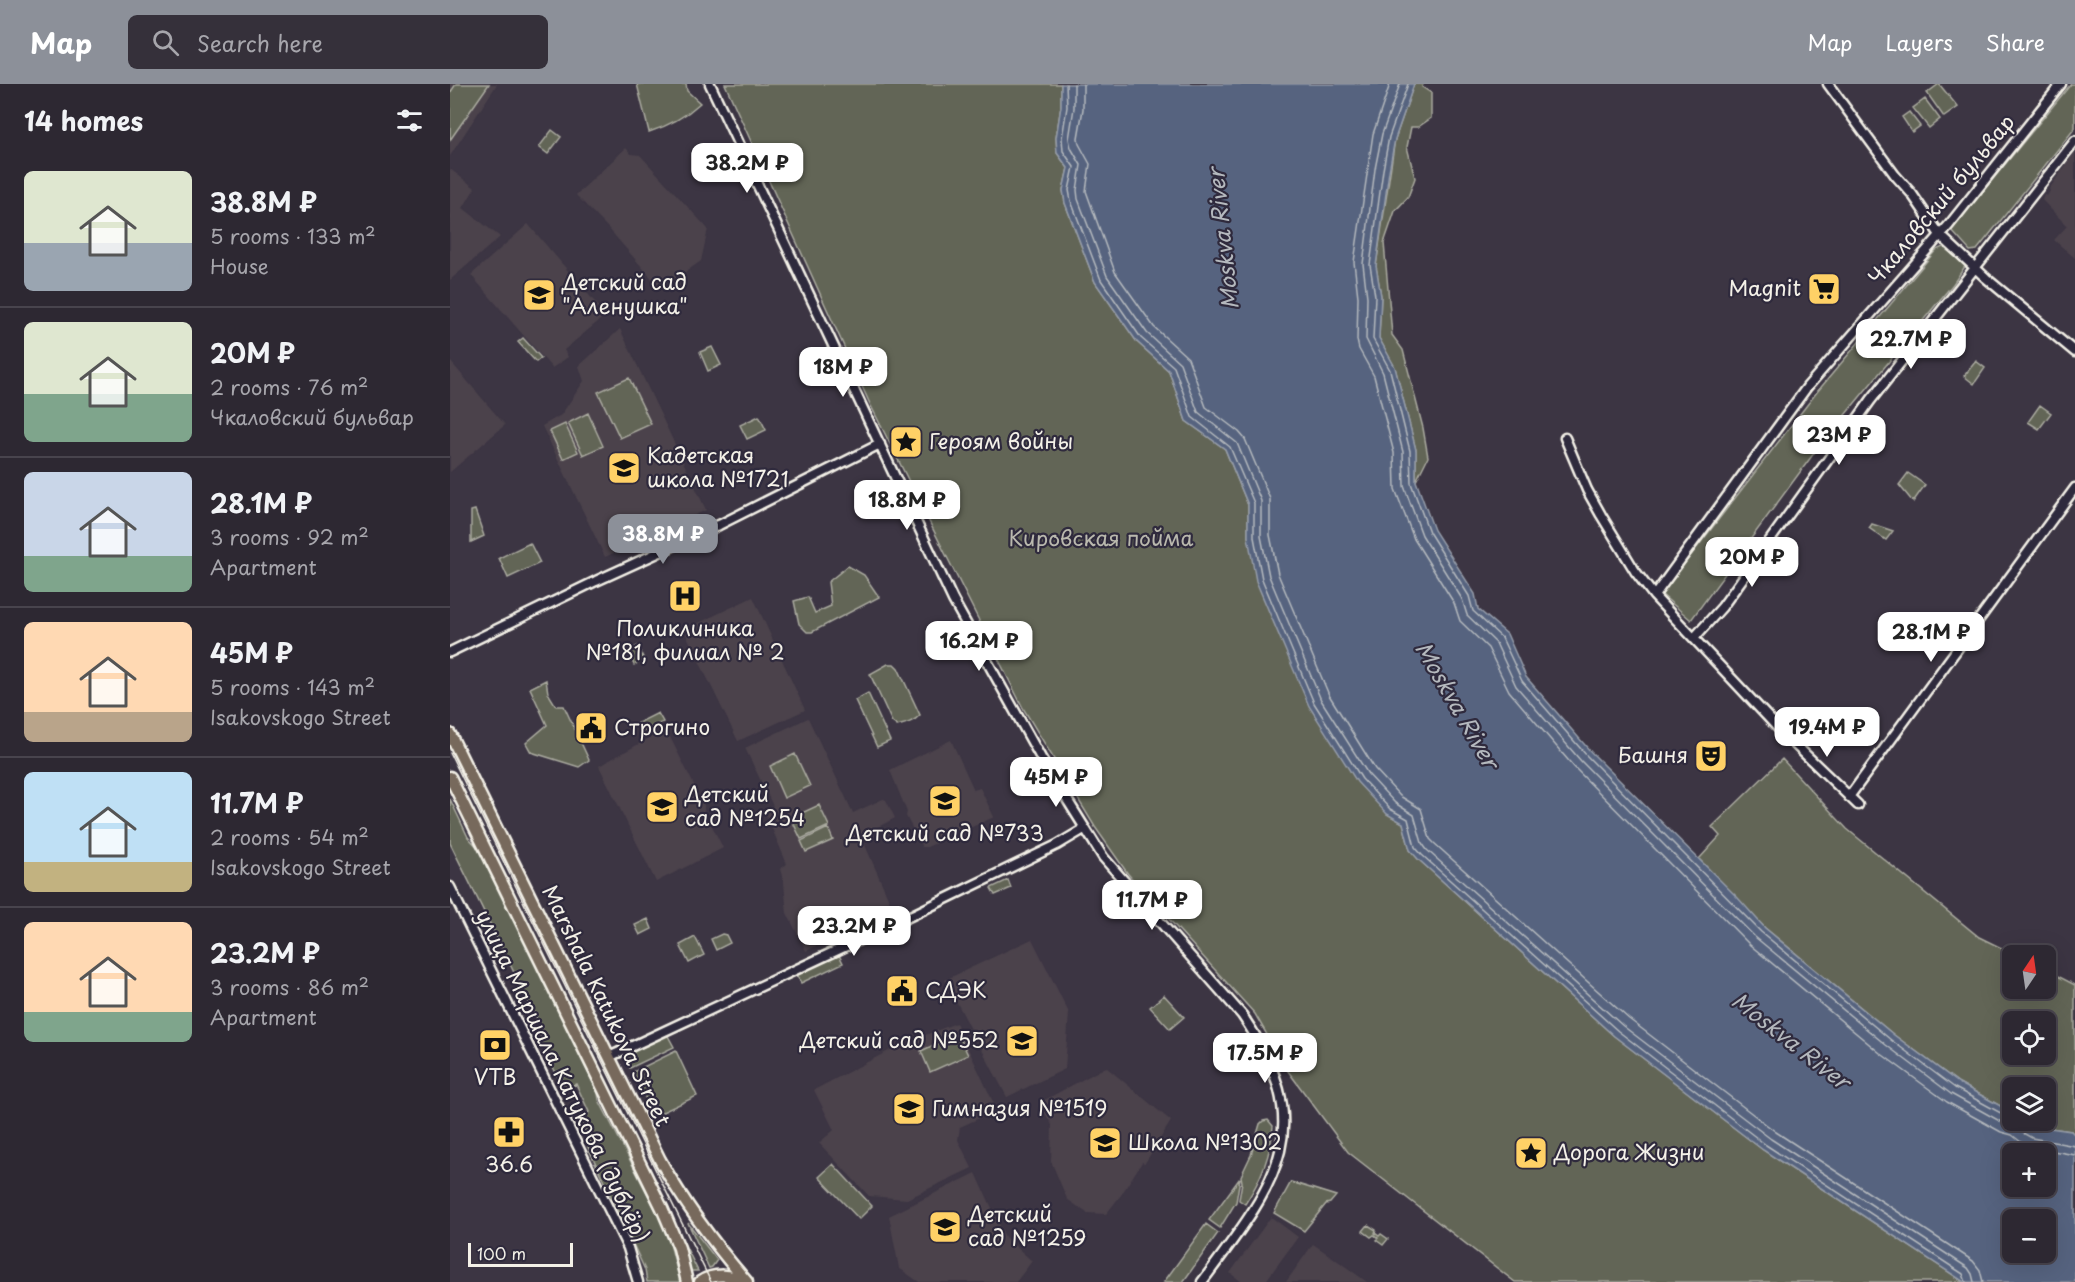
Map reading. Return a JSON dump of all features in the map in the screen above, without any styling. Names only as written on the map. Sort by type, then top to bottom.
[{"type":"main road","name":"Marshala Katukova Street","points":[[450,734],[660,1160],[684,1203],[712,1242],[746,1282]]},
{"type":"main road","name":"Marshala Katukova Street","points":[[450,777],[662,1208],[679,1248],[687,1282]]},
{"type":"main road","points":[[700,1282],[706,1278],[722,1275],[746,1282]]},
{"type":"street","points":[[710,84],[953,600],[1041,758],[1099,852],[1242,1015],[1269,1060],[1280,1089],[1284,1117],[1283,1135],[1273,1177],[1260,1200],[1202,1282]]},
{"type":"street","points":[[1828,84],[1895,175],[1912,194],[1940,235],[1975,268],[2075,352]]},
{"type":"street","name":"Чкаловский бульвар","points":[[1654,596],[1807,387],[1940,235],[2061,84]]},
{"type":"street","points":[[1694,638],[1722,607],[1871,400],[2075,141]]},
{"type":"street","points":[[1565,438],[1587,490],[1601,515],[1635,571],[1654,596],[1779,729],[1858,805]]},
{"type":"street","points":[[450,652],[596,581],[719,525],[880,444]]},
{"type":"street","points":[[1849,797],[2075,488]]},
{"type":"street","points":[[609,1057],[902,920],[1057,845],[1084,829]]},
{"type":"street","name":"улица Маршала Катукова (дублёр)","points":[[450,887],[628,1248],[638,1282]]},
{"type":"shaded area","points":[[450,84],[497,84],[450,156]]},
{"type":"shaded area","points":[[626,148],[631,154],[640,155],[708,229],[701,261],[661,289],[576,195]]},
{"type":"shaded area","points":[[2075,152],[2075,258],[2054,240],[2067,226],[2042,200],[2044,195],[2047,196],[2049,189]]},
{"type":"shaded area","points":[[450,169],[475,188],[463,208],[500,237],[450,280]]},
{"type":"shaded area","name":"Детский сад \"Аленушка\"","points":[[528,224],[606,315],[564,350],[568,357],[552,368],[471,275]]},
{"type":"shaded area","name":"Кадетская школа №1721","points":[[620,329],[706,510],[605,557],[542,426],[561,415],[584,381],[579,366]]},
{"type":"shaded area","points":[[450,361],[505,425],[450,472]]},
{"type":"shaded area","points":[[753,597],[805,710],[738,741],[684,630]]},
{"type":"shaded area","points":[[808,718],[853,813],[883,799],[886,800],[895,818],[861,836],[893,909],[806,951],[787,913],[780,869],[787,864],[765,812],[773,806],[745,748]]},
{"type":"shaded area","name":"Детский сад №1254","points":[[666,729],[723,848],[656,882],[599,766]]},
{"type":"shaded area","name":"Детский сад №733","points":[[951,740],[974,790],[980,788],[994,817],[927,847],[922,847],[906,816],[907,812],[890,770]]},
{"type":"shaded area","name":"Детский сад №552","points":[[1032,939],[1069,1013],[1065,1069],[1007,1097],[945,980]]},
{"type":"shaded area","name":"Гимназия №1519","points":[[956,1023],[995,1106],[995,1111],[960,1127],[958,1140],[972,1168],[907,1199],[869,1196],[819,1143],[834,1130],[814,1090],[900,1045]]},
{"type":"shaded area","name":"Школа №1302","points":[[1106,1067],[1171,1121],[1145,1163],[1142,1162],[1106,1214],[1087,1213],[1067,1199],[1051,1161],[1052,1125],[1039,1103]]},
{"type":"shaded area","name":"Детский сад №1259","points":[[976,1173],[1005,1237],[1032,1261],[1016,1282],[919,1282],[899,1268],[889,1216]]},
{"type":"shaded area","points":[[1271,1217],[1298,1237],[1265,1282],[1242,1282],[1230,1273]]},
{"type":"shaded area","points":[[1313,1244],[1335,1259],[1367,1282],[1286,1282]]},
{"type":"green space","points":[[456,84],[489,84],[450,140],[450,93]]},
{"type":"green space","points":[[637,84],[686,84],[687,91],[700,103],[676,120],[649,132]]},
{"type":"green space","name":"Кировская пойма","points":[[725,84],[1061,84],[1061,106],[1056,138],[1057,153],[1068,168],[1063,190],[1065,203],[1095,282],[1137,342],[1169,371],[1186,421],[1225,449],[1248,505],[1248,537],[1387,814],[1403,823],[1410,850],[1614,1036],[1763,1150],[1964,1282],[1515,1282],[1348,1152],[1288,1071],[1255,1014],[1128,874],[1095,827],[1023,708],[870,404]]},
{"type":"green space","points":[[1414,84],[1423,84],[1422,87],[1431,93],[1431,118],[1418,127],[1411,127],[1407,147],[1415,178],[1408,197],[1395,211],[1384,243],[1392,335],[1403,350],[1428,457],[1416,481],[1416,450],[1395,368],[1379,338],[1381,296],[1376,266],[1395,139]]},
{"type":"green space","points":[[1939,84],[1958,107],[1944,117],[1927,93]]},
{"type":"green space","points":[[2071,84],[2075,84],[2075,128],[1977,250],[1970,251],[1951,230]]},
{"type":"green space","points":[[1925,99],[1940,119],[1929,128],[1913,108]]},
{"type":"green space","points":[[1909,112],[1920,126],[1912,132],[1902,117]]},
{"type":"green space","points":[[552,130],[561,137],[548,154],[539,147]]},
{"type":"green space","points":[[1943,247],[1966,265],[1953,284],[1817,449],[1691,620],[1661,594],[1817,392],[1936,250]]},
{"type":"green space","points":[[523,338],[541,358],[536,362],[518,342]]},
{"type":"green space","points":[[712,347],[721,365],[708,371],[700,352]]},
{"type":"green space","points":[[1976,361],[1985,368],[1974,384],[1964,376]]},
{"type":"green space","points":[[629,378],[651,424],[620,438],[598,392]]},
{"type":"green space","points":[[2040,405],[2051,413],[2039,429],[2028,422]]},
{"type":"green space","points":[[588,413],[603,446],[583,455],[568,423]]},
{"type":"green space","points":[[759,416],[766,430],[747,439],[740,425]]},
{"type":"green space","points":[[565,424],[578,452],[563,459],[550,431]]},
{"type":"green space","points":[[1908,473],[1925,485],[1913,502],[1899,485]]},
{"type":"green space","points":[[475,510],[484,536],[471,542],[471,511]]},
{"type":"green space","points":[[1872,524],[1893,531],[1886,540],[1869,528]]},
{"type":"green space","points":[[530,543],[540,563],[508,578],[499,558]]},
{"type":"green space","points":[[848,566],[864,575],[879,597],[812,632],[807,632],[799,624],[794,601],[808,597],[815,613],[831,606],[828,582]]},
{"type":"green space","points":[[638,646],[644,660],[634,665],[628,651]]},
{"type":"green space","points":[[888,664],[894,664],[898,668],[920,715],[912,721],[897,726],[892,722],[870,674]]},
{"type":"green space","points":[[546,680],[548,693],[556,706],[564,706],[589,760],[579,767],[531,752],[526,743],[547,725],[530,688]]},
{"type":"green space","points":[[868,693],[890,741],[877,747],[855,700]]},
{"type":"green space","points":[[658,713],[663,722],[640,733],[636,724]]},
{"type":"green space","points":[[795,754],[810,786],[784,798],[770,766]]},
{"type":"green space","points":[[1782,759],[1847,829],[1979,937],[2002,948],[2002,999],[2056,999],[2056,975],[2075,985],[2075,1135],[2071,1131],[2056,1129],[2056,1077],[2002,1077],[2002,1107],[1959,1083],[1894,1035],[1765,928],[1699,859],[1720,836],[1712,827]]},
{"type":"green space","points":[[450,799],[468,837],[480,850],[598,1093],[599,1100],[667,1232],[680,1282],[647,1282],[645,1270],[588,1147],[591,1145],[580,1118],[589,1112],[576,1084],[564,1089],[540,1041],[542,1029],[450,843]]},
{"type":"green space","points":[[819,805],[829,826],[801,839],[791,818]]},
{"type":"green space","points":[[828,828],[833,840],[806,852],[801,841]]},
{"type":"green space","points":[[1008,880],[1011,888],[995,895],[991,888]]},
{"type":"green space","points":[[648,919],[652,929],[640,935],[635,925]]},
{"type":"green space","points":[[722,934],[726,935],[730,943],[716,950],[711,939]]},
{"type":"green space","points":[[695,937],[704,955],[689,963],[680,945]]},
{"type":"green space","points":[[839,955],[843,963],[801,983],[797,975]]},
{"type":"green space","points":[[1164,995],[1184,1017],[1170,1029],[1150,1007]]},
{"type":"green space","points":[[667,1034],[674,1047],[630,1068],[623,1053]]},
{"type":"green space","points":[[958,1034],[968,1055],[930,1072],[921,1051]]},
{"type":"green space","points":[[676,1051],[697,1096],[654,1116],[633,1072]]},
{"type":"green space","points":[[1268,1120],[1273,1126],[1267,1157],[1256,1186],[1245,1204],[1239,1200],[1241,1176],[1251,1155],[1260,1124]]},
{"type":"green space","points":[[833,1164],[872,1206],[859,1219],[819,1177]]},
{"type":"green space","points":[[1240,1178],[1236,1202],[1220,1228],[1209,1220]]},
{"type":"green space","points":[[1291,1182],[1336,1196],[1326,1204],[1304,1231],[1274,1213]]},
{"type":"green space","points":[[688,1223],[717,1260],[712,1267],[709,1268]]},
{"type":"green space","points":[[1206,1224],[1218,1233],[1183,1282],[1164,1282]]},
{"type":"green space","points":[[1368,1225],[1376,1230],[1375,1233],[1379,1236],[1381,1234],[1388,1239],[1383,1245],[1376,1240],[1378,1238],[1374,1235],[1371,1237],[1363,1231]]},
{"type":"green space","points":[[678,1231],[698,1271],[691,1271]]},
{"type":"water","name":"Moskva River","points":[[1061,84],[1414,84],[1395,139],[1389,171],[1376,266],[1381,296],[1379,338],[1395,367],[1416,450],[1416,481],[1434,530],[1475,594],[1478,609],[1507,634],[1526,677],[1591,752],[1738,898],[1765,928],[1894,1035],[1959,1083],[2002,1107],[2002,1131],[2056,1131],[2056,1129],[2071,1131],[2075,1135],[2075,1282],[1964,1282],[1763,1150],[1614,1036],[1418,859],[1410,850],[1403,823],[1387,814],[1357,782],[1309,706],[1256,581],[1248,537],[1248,505],[1225,449],[1186,421],[1169,371],[1137,342],[1095,282],[1065,203],[1063,190],[1068,168],[1057,153],[1056,138],[1061,106]]},
{"type":"tram line","points":[[450,753],[711,1282]]},
{"type":"place","name":"Magnit","points":[[1824,289]]},
{"type":"place","name":"Детский сад \"Аленушка\"","points":[[539,295]]},
{"type":"place","name":"Героям войны","points":[[906,442]]},
{"type":"place","name":"Кадетская школа №1721","points":[[624,468]]},
{"type":"place","name":"Поликлиника №181, филиал № 2","points":[[685,596]]},
{"type":"place","name":"Строгино","points":[[591,728]]},
{"type":"place","name":"Башня","points":[[1711,756]]},
{"type":"place","name":"Детский сад №733","points":[[945,801]]},
{"type":"place","name":"Детский сад №1254","points":[[662,807]]},
{"type":"place","name":"СДЭК","points":[[902,991]]},
{"type":"place","name":"Детский сад №552","points":[[1022,1041]]},
{"type":"place","name":"VTB","points":[[495,1045]]},
{"type":"place","name":"Гимназия №1519","points":[[909,1109]]},
{"type":"place","name":"36.6","points":[[509,1132]]},
{"type":"place","name":"Школа №1302","points":[[1105,1143]]},
{"type":"place","name":"Дорога Жизни","points":[[1531,1153]]},
{"type":"place","name":"Детский сад №1259","points":[[945,1227]]}]
